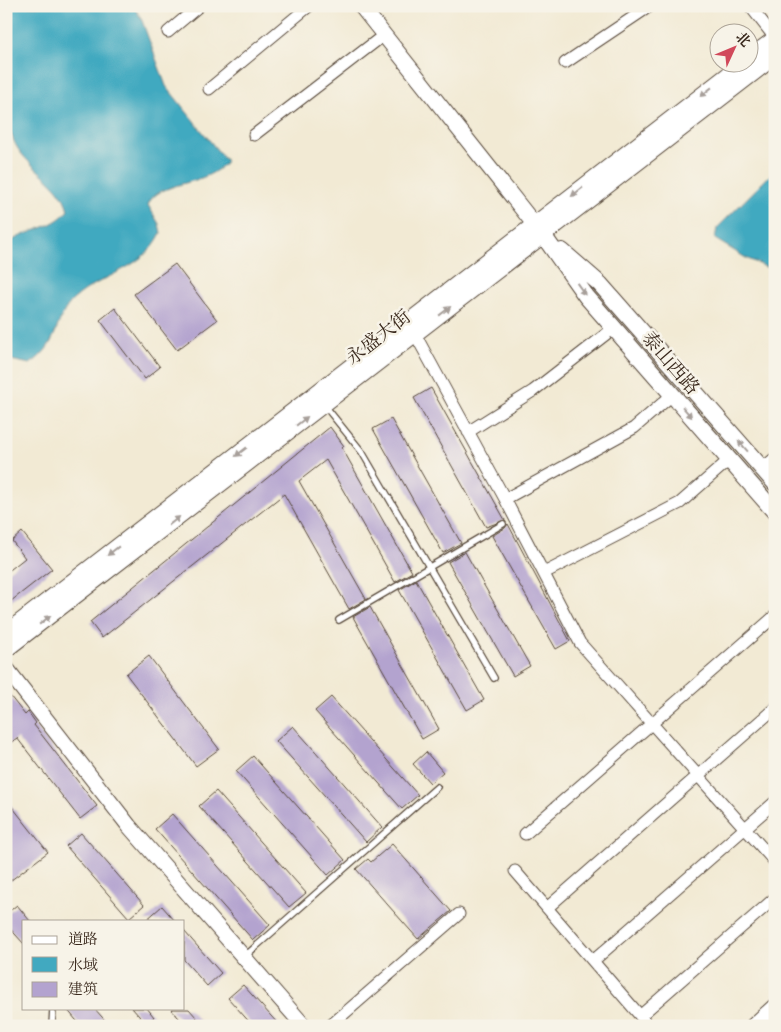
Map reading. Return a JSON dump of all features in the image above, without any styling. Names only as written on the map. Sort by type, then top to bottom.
[{"type":"main road","points":[[758,52],[775,38]]},
{"type":"main road","name":"永盛大街","points":[[6,632],[539,230],[775,56]]},
{"type":"main road","name":"永盛大街","points":[[6,649],[415,334],[733,72]]},
{"type":"main road","name":"泰山西路","points":[[539,230],[586,296],[775,512]]},
{"type":"main road","name":"泰山西路","points":[[539,230],[600,284],[775,483]]},
{"type":"street","points":[[168,32],[199,6]]},
{"type":"street","points":[[209,89],[309,6]]},
{"type":"street","name":"泰山西路","points":[[361,6],[539,230]]},
{"type":"street","points":[[565,63],[650,6]]},
{"type":"street","points":[[750,6],[775,38]]},
{"type":"street","points":[[254,135],[384,35]]},
{"type":"street","points":[[468,432],[533,391],[614,328]]},
{"type":"street","points":[[415,334],[505,499],[580,643],[775,862]]},
{"type":"street","points":[[505,499],[634,428],[672,395]]},
{"type":"street","points":[[762,469],[775,458]]},
{"type":"street","points":[[544,573],[680,503],[729,460]]},
{"type":"street","points":[[525,834],[775,616]]},
{"type":"street","points":[[6,668],[129,826],[304,1026]]},
{"type":"street","points":[[547,908],[775,708]]},
{"type":"street","points":[[593,961],[775,802]]},
{"type":"street","points":[[515,871],[649,1026]]},
{"type":"street","points":[[640,1016],[775,898]]},
{"type":"street","points":[[330,1026],[459,914]]},
{"type":"street","points":[[753,1026],[775,1006]]},
{"type":"lane","points":[[324,404],[362,452],[494,678]]},
{"type":"lane","points":[[339,620],[503,524]]},
{"type":"lane","points":[[244,957],[437,787]]},
{"type":"lane","points":[[52,1026],[53,1010]]},
{"type":"water","points":[[6,6],[133,6],[141,18],[166,86],[226,161],[208,175],[162,191],[153,197],[148,205],[159,224],[161,233],[153,245],[133,263],[85,290],[74,299],[67,306],[47,348],[30,364],[6,359],[6,245],[55,222],[68,210],[58,190],[18,149],[9,126],[5,55]]},
{"type":"water","points":[[775,170],[775,271],[746,258],[715,239],[717,228]]},
{"type":"building","points":[[175,264],[217,320],[177,350],[134,294]]},
{"type":"building","points":[[115,308],[160,367],[145,379],[100,320]]},
{"type":"building","points":[[431,388],[505,520],[486,527],[414,398]]},
{"type":"building","points":[[391,419],[461,543],[443,553],[373,429]]},
{"type":"building","points":[[330,427],[344,446],[342,448],[412,572],[395,582],[326,460],[299,481],[366,599],[349,609],[284,494],[102,638],[90,622]]},
{"type":"building","points":[[508,524],[570,641],[556,649],[492,536]]},
{"type":"building","points":[[22,532],[52,569],[6,605],[6,573],[25,558],[12,541]]},
{"type":"building","points":[[465,552],[530,666],[513,676],[448,562]]},
{"type":"building","points":[[416,580],[484,700],[467,710],[399,590]]},
{"type":"building","points":[[370,607],[439,729],[422,739],[353,617]]},
{"type":"building","points":[[149,656],[219,749],[196,766],[126,674]]},
{"type":"building","points":[[6,691],[25,715],[28,712],[36,723],[34,725],[97,806],[80,819],[17,738],[6,746]]},
{"type":"building","points":[[331,697],[418,795],[402,809],[315,711]]},
{"type":"building","points":[[293,726],[382,827],[366,842],[276,741]]},
{"type":"building","points":[[426,752],[443,772],[430,783],[413,764]]},
{"type":"building","points":[[253,756],[345,860],[328,875],[236,771]]},
{"type":"building","points":[[216,791],[306,893],[289,907],[199,806]]},
{"type":"building","points":[[6,799],[48,852],[6,884]]},
{"type":"building","points":[[172,814],[270,925],[253,940],[155,829]]},
{"type":"building","points":[[81,833],[144,905],[129,918],[66,846]]},
{"type":"building","points":[[392,844],[451,911],[418,939],[356,869],[368,859],[371,862]]},
{"type":"building","points":[[17,905],[29,920],[22,920],[22,942],[6,924],[6,914]]},
{"type":"building","points":[[162,906],[174,920],[146,920]]},
{"type":"building","points":[[185,932],[221,973],[207,986],[185,961]]},
{"type":"building","points":[[243,985],[280,1026],[253,1026],[228,998]]},
{"type":"building","points":[[189,1009],[204,1026],[186,1026],[172,1010]]},
{"type":"building","points":[[68,1010],[96,1010],[110,1026],[81,1026]]},
{"type":"building","points":[[134,1010],[149,1010],[154,1017],[146,1024]]}]
